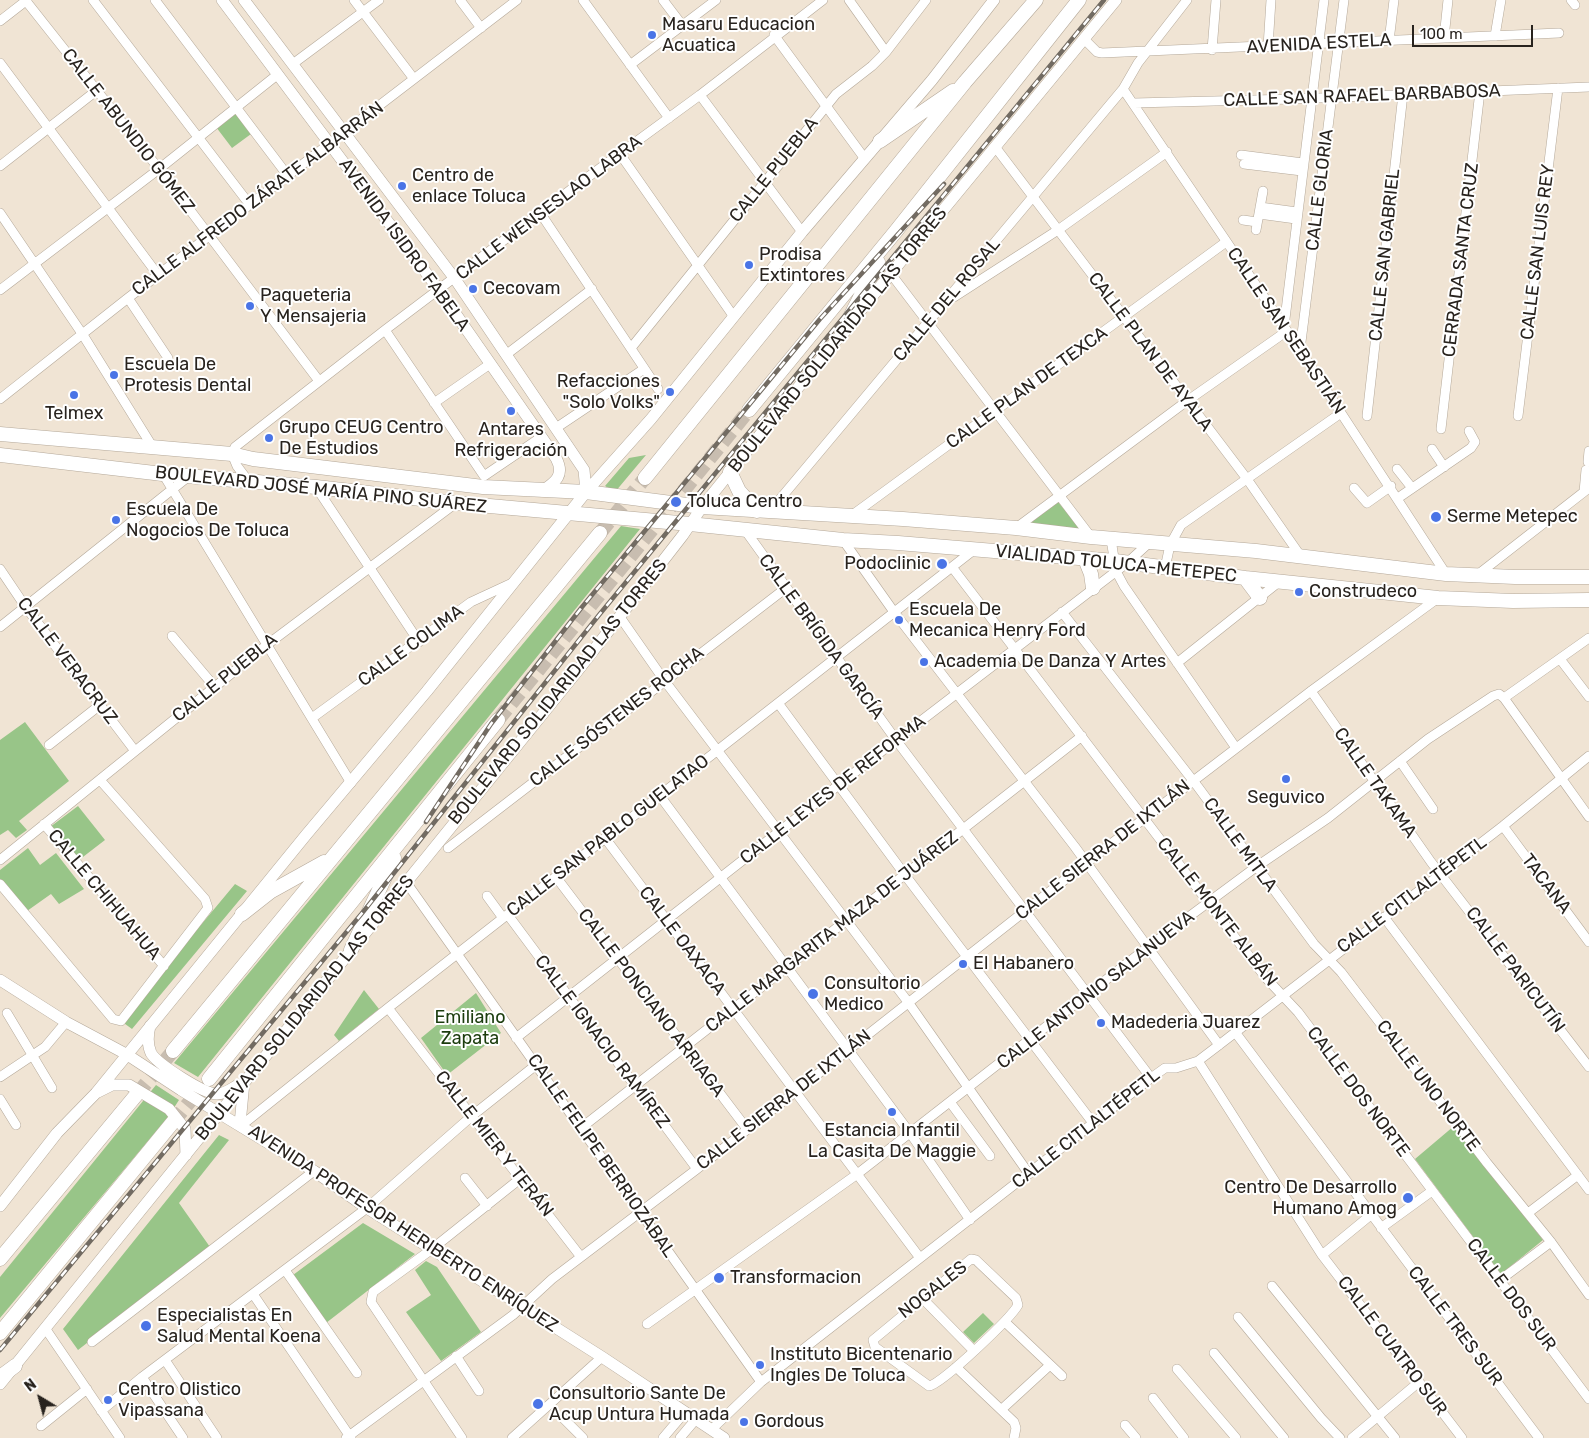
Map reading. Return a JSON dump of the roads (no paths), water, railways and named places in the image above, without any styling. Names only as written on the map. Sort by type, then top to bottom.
[{"type":"highway","points":[[645,478],[966,82],[1036,0]]},
{"type":"highway","name":"BOULEVARD SOLIDARIDAD LAS TORRES","points":[[748,410],[896,231],[1079,0]]},
{"type":"highway","points":[[880,142],[966,82]]},
{"type":"highway","points":[[842,333],[896,231]]},
{"type":"highway","name":"BOULEVARD JOSÉ MARÍA PINO SUÁREZ","points":[[0,434],[232,454],[272,462],[483,487],[586,492],[658,503]]},
{"type":"highway","name":"BOULEVARD JOSÉ MARÍA PINO SUÁREZ","points":[[0,455],[163,474],[316,487],[456,503],[643,520]]},
{"type":"highway","points":[[730,472],[739,491],[763,511]]},
{"type":"highway","name":"VIALIDAD TOLUCA-METEPEC","points":[[658,503],[1016,528],[1170,545],[1256,551],[1446,574],[1589,577]]},
{"type":"highway","name":"VIALIDAD TOLUCA-METEPEC","points":[[643,520],[843,540],[1085,559],[1119,565],[1165,568],[1438,598],[1513,601],[1589,600]]},
{"type":"highway","points":[[173,1051],[344,846],[600,533]]},
{"type":"highway","points":[[1085,559],[1091,574],[1093,588]]},
{"type":"highway","points":[[1246,578],[1260,598]]},
{"type":"highway","name":"BOULEVARD SOLIDARIDAD LAS TORRES","points":[[208,1079],[498,720]]},
{"type":"highway","points":[[351,950],[389,868],[414,824]]},
{"type":"highway","points":[[242,914],[270,892],[321,865],[344,846]]},
{"type":"highway","points":[[0,1259],[137,1094]]},
{"type":"highway","name":"BOULEVARD SOLIDARIDAD LAS TORRES","points":[[0,1333],[173,1122]]},
{"type":"highway","points":[[0,1377],[15,1366]]},
{"type":"main road","name":"AVENIDA ISIDRO FABELA","points":[[222,0],[438,290],[540,438],[556,458],[561,472],[556,481],[542,490]]},
{"type":"main road","name":"AVENIDA ISIDRO FABELA","points":[[244,0],[294,63],[455,279],[584,470],[586,492]]},
{"type":"main road","points":[[0,1206],[56,1133],[96,1093],[126,1054],[515,582],[586,492],[651,419],[802,232],[932,80],[994,0]]},
{"type":"main road","name":"BOULEVARD SOLIDARIDAD LAS TORRES","points":[[0,1384],[620,617],[702,507],[842,333],[1116,0]]},
{"type":"main road","name":"AVENIDA PROFESOR HERIBERTO ENRÍQUEZ","points":[[0,980],[66,1022],[126,1054],[181,1090],[314,1171],[367,1208],[602,1357],[724,1438]]},
{"type":"main road","points":[[150,1026],[149,1045],[155,1058],[209,1093],[219,1094],[244,1082],[241,1125]]},
{"type":"main road","points":[[96,1093],[112,1085],[129,1085],[169,1109],[185,1129],[186,1154]]},
{"type":"street","points":[[0,21],[27,0]]},
{"type":"street","name":"CALLE ABUNDIO GÓMEZ","points":[[27,0],[210,235],[319,381]]},
{"type":"street","points":[[93,0],[250,206]]},
{"type":"street","points":[[155,0],[288,176]]},
{"type":"street","points":[[354,0],[414,79]]},
{"type":"street","points":[[294,63],[379,0]]},
{"type":"street","points":[[460,0],[481,28]]},
{"type":"street","name":"CALLE ALFREDO ZÁRATE ALBARRÁN","points":[[0,399],[128,298],[517,0]]},
{"type":"street","points":[[582,0],[669,118]]},
{"type":"street","points":[[663,0],[682,25]]},
{"type":"street","points":[[630,65],[716,0]]},
{"type":"street","name":"CALLE WENSESLAO LABRA","points":[[232,454],[235,447],[385,330],[700,95],[823,0]]},
{"type":"street","points":[[849,0],[886,52]]},
{"type":"street","name":"CALLE DEL ROSAL","points":[[763,511],[946,302],[1124,90],[1147,51],[1187,0]]},
{"type":"street","points":[[1212,50],[1216,0]]},
{"type":"street","points":[[1268,47],[1271,0]]},
{"type":"street","name":"CALLE GLORIA","points":[[1285,329],[1296,215],[1313,99],[1324,0]]},
{"type":"street","name":"CALLE GLORIA","points":[[1300,350],[1344,0]]},
{"type":"street","points":[[1389,41],[1394,0]]},
{"type":"street","points":[[1444,38],[1448,0]]},
{"type":"street","points":[[1495,36],[1501,0]]},
{"type":"street","name":"CALLE PUEBLA","points":[[631,348],[825,107],[836,94],[872,66],[886,52],[921,2]]},
{"type":"street","name":"AVENIDA ESTELA","points":[[1085,40],[1096,52],[1102,54],[1559,33]]},
{"type":"street","points":[[774,36],[865,159]]},
{"type":"street","points":[[0,63],[158,275]]},
{"type":"street","points":[[0,290],[159,169],[198,136],[277,75]]},
{"type":"street","name":"CALLE SAN RAFAEL BARBABOSA","points":[[1134,103],[1313,99],[1589,87]]},
{"type":"street","name":"CALLE SAN LUIS REY","points":[[1518,416],[1558,88]]},
{"type":"street","name":"CALLE SAN SEBASTIÁN","points":[[1124,90],[1391,486],[1446,574]]},
{"type":"street","points":[[0,166],[96,91]]},
{"type":"street","name":"CERRADA SANTA CRUZ","points":[[1441,429],[1480,91]]},
{"type":"street","name":"CALLE SAN GABRIEL","points":[[1367,416],[1403,94]]},
{"type":"street","points":[[700,95],[802,232]]},
{"type":"street","name":"CALLE PLAN DE AYALA","points":[[996,148],[1122,317],[1247,479],[1303,558]]},
{"type":"street","points":[[946,302],[1058,230],[1167,152]]},
{"type":"street","points":[[620,154],[734,317]]},
{"type":"street","points":[[1242,160],[1303,167]]},
{"type":"street","points":[[1244,220],[1258,209],[1296,215]]},
{"type":"street","points":[[0,213],[83,335],[152,446]]},
{"type":"street","points":[[541,214],[658,389]]},
{"type":"street","name":"CALLE PLAN DE TEXCA","points":[[851,516],[1226,242]]},
{"type":"street","points":[[891,274],[1058,495],[1092,537]]},
{"type":"street","points":[[506,354],[592,289]]},
{"type":"street","points":[[128,298],[168,358]]},
{"type":"street","points":[[1016,528],[1058,495],[1285,329]]},
{"type":"street","points":[[385,330],[484,476],[540,438]]},
{"type":"street","points":[[434,403],[490,364]]},
{"type":"street","points":[[556,428],[644,369]]},
{"type":"street","points":[[1165,568],[1175,531],[1181,525],[1341,412]]},
{"type":"street","points":[[1398,498],[1474,444],[1469,431]]},
{"type":"street","points":[[1432,450],[1444,467]]},
{"type":"street","points":[[1476,576],[1586,490],[1589,451]]},
{"type":"street","points":[[232,454],[237,466],[249,482]]},
{"type":"street","points":[[1397,468],[1412,488]]},
{"type":"street","points":[[163,474],[351,783]]},
{"type":"street","points":[[0,627],[173,491],[189,476]]},
{"type":"street","points":[[1354,488],[1367,503],[1391,486]]},
{"type":"street","points":[[316,487],[418,642]]},
{"type":"street","name":"CALLE PUEBLA","points":[[0,860],[214,686],[456,503]]},
{"type":"street","name":"CALLE BRÍGIDA GARCÍA","points":[[745,530],[896,740],[1151,1078]]},
{"type":"street","points":[[1111,539],[1119,565],[1177,662],[1236,748]]},
{"type":"street","points":[[843,540],[894,612],[1086,863],[1219,1045]]},
{"type":"street","name":"CALLE LEYES DE REFORMA","points":[[516,1038],[1150,542]]},
{"type":"street","name":"CALLE SAN PABLO GUELATAO","points":[[241,1125],[976,549]]},
{"type":"street","name":"CALLE MONTE ALBÁN","points":[[952,567],[1266,978],[1283,995]]},
{"type":"street","name":"CALLE VERACRUZ","points":[[0,569],[25,606],[135,752]]},
{"type":"street","points":[[1177,662],[1280,581]]},
{"type":"street","name":"CALLE COLIMA","points":[[312,718],[472,602],[515,582]]},
{"type":"street","name":"CALLE SÓSTENES ROCHA","points":[[448,848],[786,588]]},
{"type":"street","name":"CALLE SIERRA DE IXTLÁN","points":[[349,1437],[522,1306],[552,1279],[697,1169],[848,1048],[1192,781],[1438,598]]},
{"type":"street","name":"CALLE MITLA","points":[[1062,612],[1314,944],[1329,959]]},
{"type":"street","points":[[620,617],[717,751],[908,1002],[970,1087],[1029,1174]]},
{"type":"street","points":[[172,636],[214,686]]},
{"type":"street","name":"CALLE ANTONIO SALANUEVA","points":[[647,1324],[856,1174],[1148,947],[1256,867],[1328,818],[1400,761],[1490,697],[1501,696],[1560,659],[1589,638]]},
{"type":"street","points":[[1560,659],[1589,697]]},
{"type":"street","name":"CALLE TAKAMA","points":[[1311,691],[1441,872]]},
{"type":"street","points":[[1501,696],[1589,817]]},
{"type":"street","points":[[778,703],[838,787],[1093,1123]]},
{"type":"street","points":[[49,745],[100,706]]},
{"type":"street","name":"CALLE MARGARITA MAZA DE JUÁREZ","points":[[581,1128],[1082,736]]},
{"type":"street","name":"CALLE CITLALTÉPETL","points":[[711,1430],[761,1382],[1151,1078],[1165,1068],[1176,1068],[1198,1061],[1503,826],[1589,756]]},
{"type":"street","points":[[1400,761],[1433,809]]},
{"type":"street","points":[[0,884],[113,1019],[118,1022],[123,1018],[206,912],[208,903],[100,780]]},
{"type":"street","points":[[660,796],[848,1048],[970,1220]]},
{"type":"street","name":"CALLE CHIHUAHUA","points":[[44,824],[164,966]]},
{"type":"street","name":"TACANA","points":[[1503,826],[1589,942]]},
{"type":"street","name":"CALLE OAXACA","points":[[605,838],[920,1258]]},
{"type":"street","name":"CALLE PARICUTÍN","points":[[1441,872],[1589,1067]]},
{"type":"street","name":"CALLE PONCIANO ARRIAGA","points":[[556,877],[747,1129]]},
{"type":"street","name":"CALLE FELIPE BERRIOZÁBAL","points":[[406,882],[761,1382]]},
{"type":"street","name":"CALLE IGNACIO RAMÍREZ","points":[[487,896],[568,997],[697,1169]]},
{"type":"street","points":[[1384,917],[1478,1045],[1589,1190]]},
{"type":"street","name":"CALLE UNO NORTE","points":[[1329,959],[1341,972],[1487,1163],[1551,1242],[1589,1295]]},
{"type":"street","name":"CALLE DOS NORTE","points":[[1283,995],[1298,1012],[1432,1191]]},
{"type":"street","name":"CALLE MIER Y TERÁN","points":[[388,1008],[473,1115],[581,1257]]},
{"type":"street","points":[[7,1013],[52,1088]]},
{"type":"street","points":[[0,1077],[33,1057],[57,1035],[66,1022]]},
{"type":"street","name":"CALLE TRES SUR","points":[[1235,1032],[1539,1438]]},
{"type":"street","name":"CALLE CUATRO SUR","points":[[1198,1061],[1322,1255],[1462,1438]]},
{"type":"street","points":[[101,1411],[142,1377],[367,1208],[473,1115],[536,1065]]},
{"type":"street","points":[[0,1099],[16,1125]]},
{"type":"street","points":[[950,1102],[990,1156]]},
{"type":"street","points":[[92,1342],[314,1171]]},
{"type":"street","points":[[1528,1213],[1578,1175]]},
{"type":"street","points":[[465,1178],[486,1206]]},
{"type":"street","points":[[462,1438],[370,1300],[372,1292],[432,1249],[521,1178]]},
{"type":"street","points":[[1381,1228],[1432,1191]]},
{"type":"street","name":"CALLE DOS SUR","points":[[1432,1191],[1589,1399]]},
{"type":"street","points":[[1322,1255],[1372,1214]]},
{"type":"street","points":[[1500,1280],[1551,1242]]},
{"type":"street","name":"NOGALES","points":[[956,1367],[935,1384],[929,1386],[873,1344],[877,1335],[973,1259],[980,1263],[1018,1301],[1016,1309],[1004,1322]]},
{"type":"street","points":[[285,1270],[357,1373]]},
{"type":"street","points":[[1272,1286],[1379,1415],[1395,1438]]},
{"type":"street","points":[[253,1294],[349,1437]]},
{"type":"street","points":[[922,1298],[974,1350]]},
{"type":"street","points":[[1238,1317],[1321,1418],[1340,1438]]},
{"type":"street","points":[[1014,1438],[1016,1428],[1014,1422],[956,1367],[1004,1322],[1062,1376]]},
{"type":"street","points":[[45,1328],[120,1438]]},
{"type":"street","points":[[1214,1353],[1284,1438]]},
{"type":"street","points":[[456,1356],[479,1390]]},
{"type":"street","points":[[512,1438],[602,1357]]},
{"type":"street","points":[[165,1360],[217,1438]]},
{"type":"street","points":[[1002,1409],[1050,1365]]},
{"type":"street","points":[[1178,1369],[1236,1438]]},
{"type":"street","points":[[142,1377],[183,1438]]},
{"type":"street","points":[[1352,1438],[1419,1382]]},
{"type":"street","points":[[41,1426],[87,1389]]},
{"type":"street","points":[[1153,1398],[1184,1438]]},
{"type":"street","points":[[663,1438],[685,1412]]},
{"type":"street","points":[[562,1417],[583,1438]]},
{"type":"street","points":[[680,1438],[696,1419]]},
{"type":"street","points":[[1126,1425],[1136,1438]]},
{"type":"tunnel","points":[[498,720],[749,410]]},
{"type":"tunnel","points":[[600,533],[645,478]]},
{"type":"tunnel","points":[[137,1094],[173,1051]]},
{"type":"tunnel","points":[[173,1122],[201,1088]]},
{"type":"railway","points":[[0,1350],[363,912],[599,615],[1104,0]]},
{"type":"railway","points":[[426,822],[491,724],[582,607],[820,319],[944,184]]},
{"type":"place","name":"Masaru Educacion Acuatica","points":[[652,35]]},
{"type":"place","name":"Centro de enlace Toluca","points":[[402,186]]},
{"type":"place","name":"Prodisa Extintores","points":[[749,265]]},
{"type":"place","name":"Cecovam","points":[[473,289]]},
{"type":"place","name":"Paqueteria Y Mensajeria","points":[[250,306]]},
{"type":"place","name":"Escuela De Protesis Dental","points":[[114,375]]},
{"type":"place","name":"Refacciones \"Solo Volks\"","points":[[670,392]]},
{"type":"place","name":"Telmex","points":[[74,395]]},
{"type":"place","name":"Antares Refrigeración","points":[[511,411]]},
{"type":"place","name":"Grupo CEUG Centro De Estudios","points":[[269,438]]},
{"type":"place","name":"Toluca Centro","points":[[676,502]]},
{"type":"place","name":"Serme Metepec","points":[[1436,517]]},
{"type":"place","name":"Escuela De Nogocios De Toluca","points":[[116,520]]},
{"type":"place","name":"Podoclinic","points":[[942,564]]},
{"type":"place","name":"Construdeco","points":[[1299,592]]},
{"type":"place","name":"Escuela De Mecanica Henry Ford","points":[[899,620]]},
{"type":"place","name":"Academia De Danza Y Artes","points":[[924,662]]},
{"type":"place","name":"Seguvico","points":[[1286,779]]},
{"type":"place","name":"El Habanero","points":[[963,964]]},
{"type":"place","name":"Consultorio Medico","points":[[813,994]]},
{"type":"place","name":"Madederia Juarez","points":[[1101,1023]]},
{"type":"place","name":"Estancia Infantil La Casita De Maggie","points":[[892,1112]]},
{"type":"place","name":"Centro De Desarrollo Humano Amog","points":[[1408,1198]]},
{"type":"place","name":"Transformacion","points":[[719,1278]]},
{"type":"place","name":"Especialistas En Salud Mental Koena","points":[[146,1326]]},
{"type":"place","name":"Instituto Bicentenario Ingles De Toluca","points":[[760,1365]]},
{"type":"place","name":"Centro Olistico Vipassana","points":[[108,1400]]},
{"type":"place","name":"Consultorio Sante De Acup Untura Humada","points":[[538,1404]]},
{"type":"place","name":"Gordous","points":[[744,1422]]},
{"type":"park label","name":"Emiliano Zapata","points":[[470,1028]]}]
